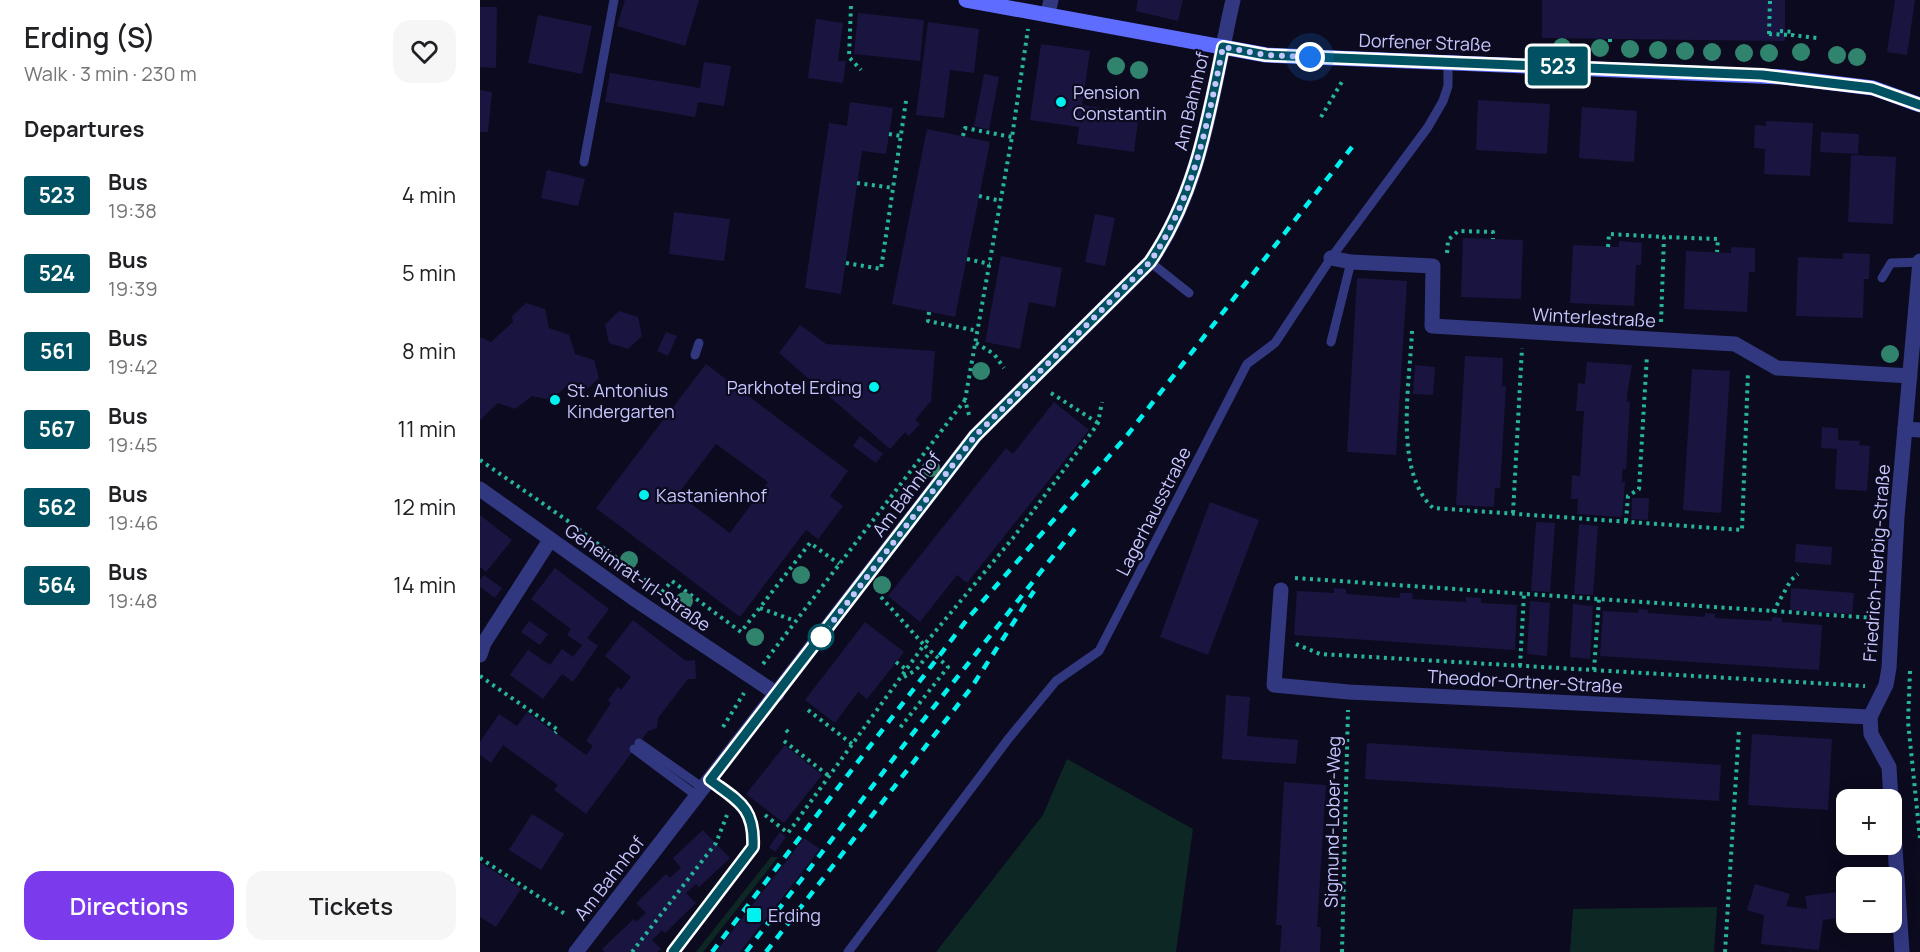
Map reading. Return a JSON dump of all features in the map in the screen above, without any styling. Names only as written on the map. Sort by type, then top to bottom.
[{"type":"street","name":"Dorfener Straße","points":[[966,0],[1030,10],[1049,7],[1266,55],[1727,72],[1803,78],[1872,88],[1919,102]]},
{"type":"street","name":"Am Bahnhof","points":[[576,952],[975,436],[1150,262],[1168,234],[1191,186],[1233,0]]},
{"type":"street","points":[[1331,258],[1351,262],[1433,266],[1432,326]]},
{"type":"street","name":"Friedrich-Herbig-Straße","points":[[1870,717],[1886,684],[1889,668],[1896,527],[1912,430],[1910,376],[1920,261]]},
{"type":"street","name":"Winterlestraße","points":[[1432,326],[1735,344],[1777,368],[1910,376]]},
{"type":"street","name":"Geheimrat-Irl-Straße","points":[[480,489],[550,540],[777,694]]},
{"type":"street","points":[[480,655],[484,642],[550,540]]},
{"type":"street","name":"Theodor-Ortner-Straße","points":[[1287,589],[1274,684],[1349,692],[1870,717]]},
{"type":"street","points":[[1870,717],[1871,734],[1889,767],[1890,789]]},
{"type":"street","points":[[1895,855],[1902,952]]},
{"type":"lane","points":[[584,162],[614,0]]},
{"type":"lane","name":"Lagerhausstraße","points":[[848,952],[1009,738],[1056,681],[1099,651],[1246,364],[1275,343],[1331,258],[1428,127],[1448,86],[1448,63]]},
{"type":"lane","points":[[1882,278],[1891,263],[1920,261]]},
{"type":"lane","points":[[1150,262],[1189,293]]},
{"type":"lane","points":[[1331,342],[1351,262]]},
{"type":"lane","points":[[695,355],[699,343]]},
{"type":"lane","points":[[637,746],[703,788],[744,805],[754,833],[753,847],[673,952]]},
{"type":"path","points":[[1770,0],[1769,34],[1817,38]]},
{"type":"path","points":[[851,6],[849,57],[861,70]]},
{"type":"path","points":[[975,436],[965,400],[1012,137],[1030,10]]},
{"type":"path","points":[[1780,31],[1793,32],[1792,35]]},
{"type":"path","points":[[1321,117],[1343,80]]},
{"type":"path","points":[[846,263],[881,269],[906,101]]},
{"type":"path","points":[[963,136],[965,128],[1012,137]]},
{"type":"path","points":[[889,134],[901,136]]},
{"type":"path","points":[[857,183],[893,188]]},
{"type":"path","points":[[979,196],[1001,201]]},
{"type":"path","points":[[1433,266],[1446,260],[1448,240],[1458,231],[1493,232],[1493,239]]},
{"type":"path","points":[[1608,247],[1609,234],[1718,239],[1717,252]]},
{"type":"path","points":[[1626,521],[1628,496],[1639,489],[1664,237]]},
{"type":"path","points":[[967,259],[990,264]]},
{"type":"path","points":[[929,312],[928,321],[978,331]]},
{"type":"path","points":[[1432,326],[1413,331],[1407,452],[1423,498],[1433,508],[1742,530],[1749,353]]},
{"type":"path","points":[[1513,513],[1523,333]]},
{"type":"path","points":[[976,343],[994,354],[1004,368]]},
{"type":"path","points":[[1051,393],[1098,423]]},
{"type":"path","points":[[760,669],[965,400]]},
{"type":"path","points":[[768,817],[788,833],[924,645],[1013,538],[1098,423],[1102,402]]},
{"type":"path","points":[[480,460],[568,521],[663,593],[672,581],[741,632],[810,543],[839,564]]},
{"type":"path","points":[[1773,612],[1791,580],[1798,574]]},
{"type":"path","points":[[1287,589],[1294,578],[1875,619]]},
{"type":"path","points":[[1520,666],[1524,594]]},
{"type":"path","points":[[881,597],[924,645],[948,667],[899,729]]},
{"type":"path","points":[[1594,670],[1599,599]]},
{"type":"path","points":[[760,608],[798,620]]},
{"type":"path","points":[[1290,641],[1320,654],[1871,687]]},
{"type":"path","points":[[900,679],[916,670],[931,651]]},
{"type":"path","points":[[896,662],[907,670]]},
{"type":"path","points":[[1910,665],[1908,722],[1920,837]]},
{"type":"path","points":[[480,676],[558,730],[555,733]]},
{"type":"path","name":"Sigmund-Lober-Weg","points":[[1342,952],[1349,692]]},
{"type":"path","points":[[808,710],[852,744]]},
{"type":"path","points":[[1725,952],[1740,711]]},
{"type":"path","points":[[784,741],[829,776]]},
{"type":"path","points":[[632,952],[716,843],[727,815]]},
{"type":"path","points":[[480,858],[565,915]]},
{"type":"green space","points":[[1067,759],[1193,829],[1176,952],[936,952],[1043,815]]},
{"type":"green space","points":[[771,857],[778,857],[703,952],[696,952]]},
{"type":"green space","points":[[1717,907],[1714,952],[1570,952],[1573,909]]},
{"type":"building","points":[[625,0],[699,0],[685,46],[617,26]]},
{"type":"building","points":[[1138,0],[1183,0],[1178,21],[1136,11]]},
{"type":"building","points":[[1542,0],[1785,0],[1785,41],[1542,38]]},
{"type":"building","points":[[1895,0],[1915,0],[1907,55],[1887,52]]},
{"type":"building","points":[[480,7],[497,7],[496,68],[480,67]]},
{"type":"building","points":[[858,13],[924,20],[920,61],[854,54]]},
{"type":"building","points":[[538,15],[592,26],[582,74],[528,63]]},
{"type":"building","points":[[816,19],[843,23],[838,61],[846,61],[843,83],[808,78]]},
{"type":"building","points":[[928,22],[979,29],[974,73],[950,70],[944,118],[916,115]]},
{"type":"building","points":[[1041,44],[1090,51],[1082,105],[1139,113],[1134,152],[1077,144],[1079,127],[1030,120]]},
{"type":"building","points":[[704,62],[731,66],[724,106],[698,102],[695,117],[605,102],[610,73],[700,88]]},
{"type":"building","points":[[984,74],[999,77],[989,130],[974,126]]},
{"type":"building","points":[[480,90],[492,92],[488,132],[480,132]]},
{"type":"building","points":[[1478,100],[1550,104],[1547,154],[1476,150]]},
{"type":"building","points":[[850,102],[893,108],[886,154],[862,151],[841,294],[805,288],[829,123],[847,126]]},
{"type":"building","points":[[1582,107],[1637,111],[1634,162],[1579,158]]},
{"type":"building","points":[[1766,121],[1813,123],[1810,176],[1764,174],[1765,149],[1754,148],[1755,125],[1766,126]]},
{"type":"building","points":[[927,129],[990,142],[955,317],[892,304]]},
{"type":"building","points":[[1821,132],[1859,134],[1858,154],[1820,152]]},
{"type":"building","points":[[1851,155],[1896,157],[1893,224],[1848,222]]},
{"type":"building","points":[[547,170],[585,179],[578,206],[541,198]]},
{"type":"building","points":[[674,212],[730,219],[724,261],[669,254]]},
{"type":"building","points":[[1095,214],[1115,218],[1105,266],[1085,262]]},
{"type":"building","points":[[1463,238],[1523,240],[1521,299],[1461,297]]},
{"type":"building","points":[[1619,241],[1642,243],[1641,265],[1636,265],[1634,306],[1570,303],[1573,245],[1619,247]]},
{"type":"building","points":[[1731,247],[1755,248],[1755,272],[1749,272],[1747,312],[1684,309],[1686,251],[1731,253]]},
{"type":"building","points":[[1843,253],[1870,254],[1869,279],[1864,279],[1863,318],[1796,316],[1798,257],[1843,259]]},
{"type":"building","points":[[1001,256],[1062,268],[1055,307],[1029,302],[1020,349],[985,342]]},
{"type":"building","points":[[1357,278],[1407,281],[1396,455],[1347,452]]},
{"type":"building","points":[[526,303],[545,309],[549,328],[569,335],[575,354],[594,360],[599,378],[584,392],[566,386],[552,400],[532,396],[515,409],[498,403],[480,420],[480,337],[491,342],[513,322],[512,316]]},
{"type":"building","points":[[619,311],[638,317],[642,336],[628,349],[609,343],[605,325]]},
{"type":"building","points":[[800,325],[826,344],[935,351],[931,401],[915,420],[920,424],[909,436],[905,432],[890,449],[779,353]]},
{"type":"building","points":[[666,332],[677,336],[668,356],[657,351]]},
{"type":"building","points":[[1465,356],[1503,358],[1502,386],[1506,386],[1500,488],[1495,488],[1494,507],[1456,505]]},
{"type":"building","points":[[1587,362],[1632,365],[1627,395],[1627,402],[1630,402],[1626,469],[1623,469],[1622,476],[1622,482],[1625,482],[1622,517],[1577,514],[1578,499],[1571,499],[1572,475],[1580,476],[1584,411],[1576,411],[1578,383],[1585,384]]},
{"type":"building","points":[[706,364],[848,471],[830,496],[843,506],[818,539],[806,530],[740,617],[596,508]],"holes":[[[716,444],[768,482],[730,533],[678,494]]]},
{"type":"building","points":[[1415,365],[1435,367],[1433,395],[1413,394]]},
{"type":"building","points":[[1692,369],[1730,371],[1721,513],[1683,510]]},
{"type":"building","points":[[1054,402],[1089,430],[967,583],[957,575],[920,622],[888,596],[1006,448],[1013,454]]},
{"type":"building","points":[[1822,427],[1838,428],[1838,440],[1860,441],[1859,445],[1870,446],[1867,491],[1835,489],[1837,449],[1821,448]]},
{"type":"building","points":[[860,436],[883,454],[876,463],[853,446]]},
{"type":"building","points":[[1632,498],[1649,498],[1648,520],[1631,519]]},
{"type":"building","points":[[1210,502],[1259,520],[1208,655],[1160,637]]},
{"type":"building","points":[[480,515],[512,540],[486,572],[480,567]]},
{"type":"building","points":[[1536,522],[1555,523],[1550,592],[1531,591]]},
{"type":"building","points":[[1579,524],[1598,526],[1593,595],[1574,594]]},
{"type":"building","points":[[1796,544],[1832,547],[1831,565],[1795,562]]},
{"type":"building","points":[[555,568],[609,609],[587,638],[598,646],[573,682],[562,674],[543,699],[510,675],[528,650],[550,665],[562,649],[573,657],[582,645],[567,635],[571,629],[531,599]]},
{"type":"building","points":[[484,575],[502,588],[495,598],[480,587],[480,580]]},
{"type":"building","points":[[1334,588],[1346,589],[1346,594],[1400,598],[1400,593],[1413,593],[1412,599],[1466,602],[1466,597],[1481,598],[1481,603],[1517,605],[1515,650],[1294,635],[1297,591],[1334,593]]},
{"type":"building","points":[[1791,588],[1854,593],[1852,614],[1790,610]]},
{"type":"building","points":[[1530,601],[1550,603],[1547,656],[1527,654]]},
{"type":"building","points":[[1573,604],[1593,606],[1590,659],[1570,657]]},
{"type":"building","points":[[1639,609],[1648,610],[1648,613],[1705,617],[1705,613],[1715,614],[1715,618],[1772,621],[1772,617],[1782,618],[1782,622],[1822,625],[1819,670],[1600,656],[1603,611],[1638,613]]},
{"type":"building","points":[[633,620],[686,661],[695,660],[696,679],[688,679],[658,718],[657,728],[648,731],[586,814],[554,790],[558,785],[503,745],[491,763],[480,755],[480,742],[499,714],[517,726],[527,712],[586,755],[593,746],[586,741],[611,703],[608,700],[618,687],[621,690],[631,677],[605,656]]},
{"type":"building","points":[[529,621],[548,634],[540,645],[521,632]]},
{"type":"building","points":[[865,622],[904,652],[867,699],[858,692],[835,723],[805,700]]},
{"type":"building","points":[[1226,695],[1250,697],[1247,736],[1298,740],[1296,764],[1222,759]]},
{"type":"building","points":[[1752,734],[1832,739],[1828,810],[1748,805]]},
{"type":"building","points":[[1367,743],[1721,765],[1719,801],[1365,779]]},
{"type":"building","points":[[785,745],[822,775],[784,823],[746,794]]},
{"type":"building","points":[[1284,782],[1326,785],[1317,927],[1321,927],[1320,952],[1280,952],[1282,925],[1276,925]]},
{"type":"building","points":[[532,814],[564,834],[541,870],[509,850]]},
{"type":"building","points":[[703,830],[730,858],[699,887],[696,884],[686,893],[696,903],[665,933],[662,930],[652,940],[661,949],[657,952],[605,952],[602,949],[634,919],[636,922],[646,913],[636,903],[666,874],[670,878],[681,868],[673,858]]},
{"type":"building","points":[[780,832],[786,837],[775,852],[769,847]]},
{"type":"building","points":[[804,838],[820,849],[740,952],[716,952]]},
{"type":"building","points":[[480,862],[521,889],[496,927],[480,917]]},
{"type":"building","points":[[1755,884],[1790,894],[1786,906],[1807,909],[1805,896],[1836,892],[1836,919],[1823,920],[1819,950],[1761,944],[1764,915],[1747,910]]},
{"type":"railway","points":[[712,952],[969,617],[1125,438],[1352,147]]},
{"type":"railway","points":[[746,952],[910,737],[1077,526]]},
{"type":"railway","points":[[766,952],[971,688],[1034,591]]},
{"type":"bus line","name":"523","points":[[673,952],[753,847],[754,833],[744,805],[710,780],[975,436],[1150,262],[1162,245],[1191,186],[1223,47],[1266,55],[1727,72],[1813,79],[1872,88],[1920,105]]},
{"type":"place","name":"Pension Constantin","points":[[1061,102]]},
{"type":"place","name":"Parkhotel Erding","points":[[874,387]]},
{"type":"place","name":"St. Antonius Kindergarten","points":[[555,400]]},
{"type":"place","name":"Kastanienhof","points":[[644,495]]},
{"type":"place","name":"Erding","points":[[754,915]]},
{"type":"route","points":[[821,637],[975,436],[1150,262],[1162,245],[1191,186],[1223,47],[1266,55],[1310,57]]}]
